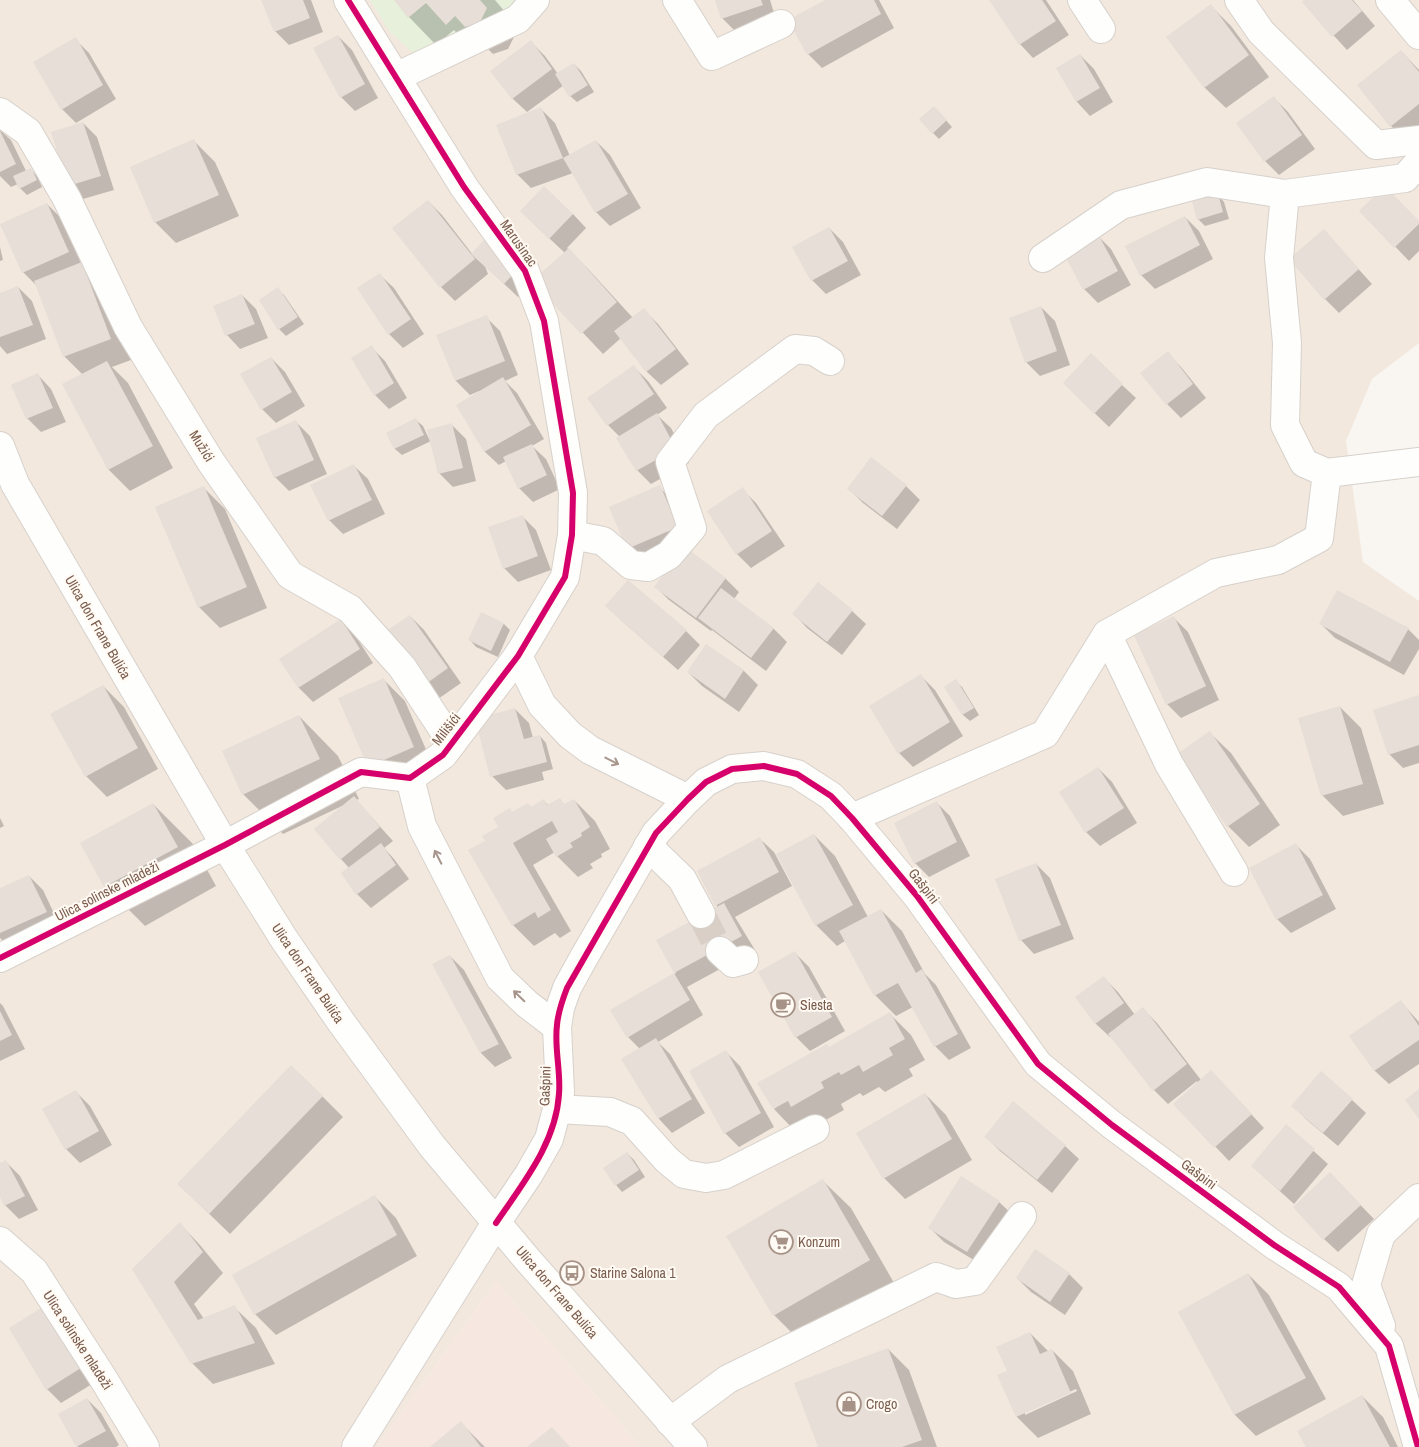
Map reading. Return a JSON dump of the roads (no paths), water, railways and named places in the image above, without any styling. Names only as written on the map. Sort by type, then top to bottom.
[{"type":"street","name":"Marusinac","points":[[348,0],[464,188],[525,271],[544,321],[573,493],[572,535]]},
{"type":"street","points":[[396,77],[518,18],[535,0]]},
{"type":"street","points":[[677,0],[712,56],[781,24]]},
{"type":"street","points":[[1082,0],[1101,29]]},
{"type":"street","points":[[1239,0],[1261,32],[1376,145],[1419,140]]},
{"type":"street","points":[[1390,0],[1419,35]]},
{"type":"street","name":"Mužići","points":[[0,112],[28,132],[67,199],[128,327],[211,462],[290,575],[350,609],[402,667],[452,743]]},
{"type":"street","points":[[1043,258],[1121,205],[1207,182],[1285,194],[1405,178],[1419,162]]},
{"type":"street","points":[[1285,194],[1278,258],[1287,344],[1285,425],[1304,463],[1327,473],[1419,462]]},
{"type":"street","points":[[572,535],[603,541],[631,565],[648,567],[669,555],[692,528],[670,462],[706,415],[795,348],[814,351],[830,361]]},
{"type":"street","name":"Ulica don Frane Bulića","points":[[0,446],[16,484],[225,845],[284,939],[341,1022],[432,1146],[496,1223],[693,1447]]},
{"type":"street","points":[[852,818],[1045,734],[1107,634],[1216,573],[1278,560],[1319,538],[1327,473]]},
{"type":"street","name":"Milišići","points":[[410,778],[443,755],[518,656],[565,577],[572,535]]},
{"type":"street","points":[[1107,634],[1169,764],[1234,872]]},
{"type":"street","points":[[518,656],[542,705],[570,735],[590,750],[688,799]]},
{"type":"street","name":"Gašpini","points":[[356,1447],[496,1223],[529,1174],[549,1139],[558,1110],[560,1092],[557,1027],[560,1008],[567,988],[648,846],[656,833],[706,782],[732,769],[764,766],[797,774],[831,796],[852,818],[917,896],[1038,1064],[1112,1125],[1274,1245],[1339,1287],[1389,1346],[1418,1447]]},
{"type":"street","points":[[225,845],[360,772],[410,778],[422,826],[500,978],[527,1004],[557,1027]]},
{"type":"street","name":"Ulica solinske mladeži","points":[[0,958],[225,845]]},
{"type":"street","points":[[648,846],[682,879],[701,914]]},
{"type":"street","points":[[558,1110],[610,1112],[632,1122],[667,1160],[684,1174],[706,1178],[724,1175],[815,1130]]},
{"type":"street","points":[[1389,1346],[1366,1285],[1380,1234],[1419,1198]]},
{"type":"street","points":[[670,1422],[728,1379],[936,1277],[956,1284],[975,1281],[1022,1216]]},
{"type":"street","name":"Ulica solinske mladeži","points":[[0,1241],[34,1271],[145,1447]]},
{"type":"tunnel","points":[[701,914],[720,951]]},
{"type":"place","name":"Siesta","points":[[783,1005]]},
{"type":"place","name":"Konzum","points":[[781,1242]]},
{"type":"place","name":"Starine Salona 1","points":[[572,1273]]},
{"type":"place","name":"Crogo","points":[[849,1404]]}]
